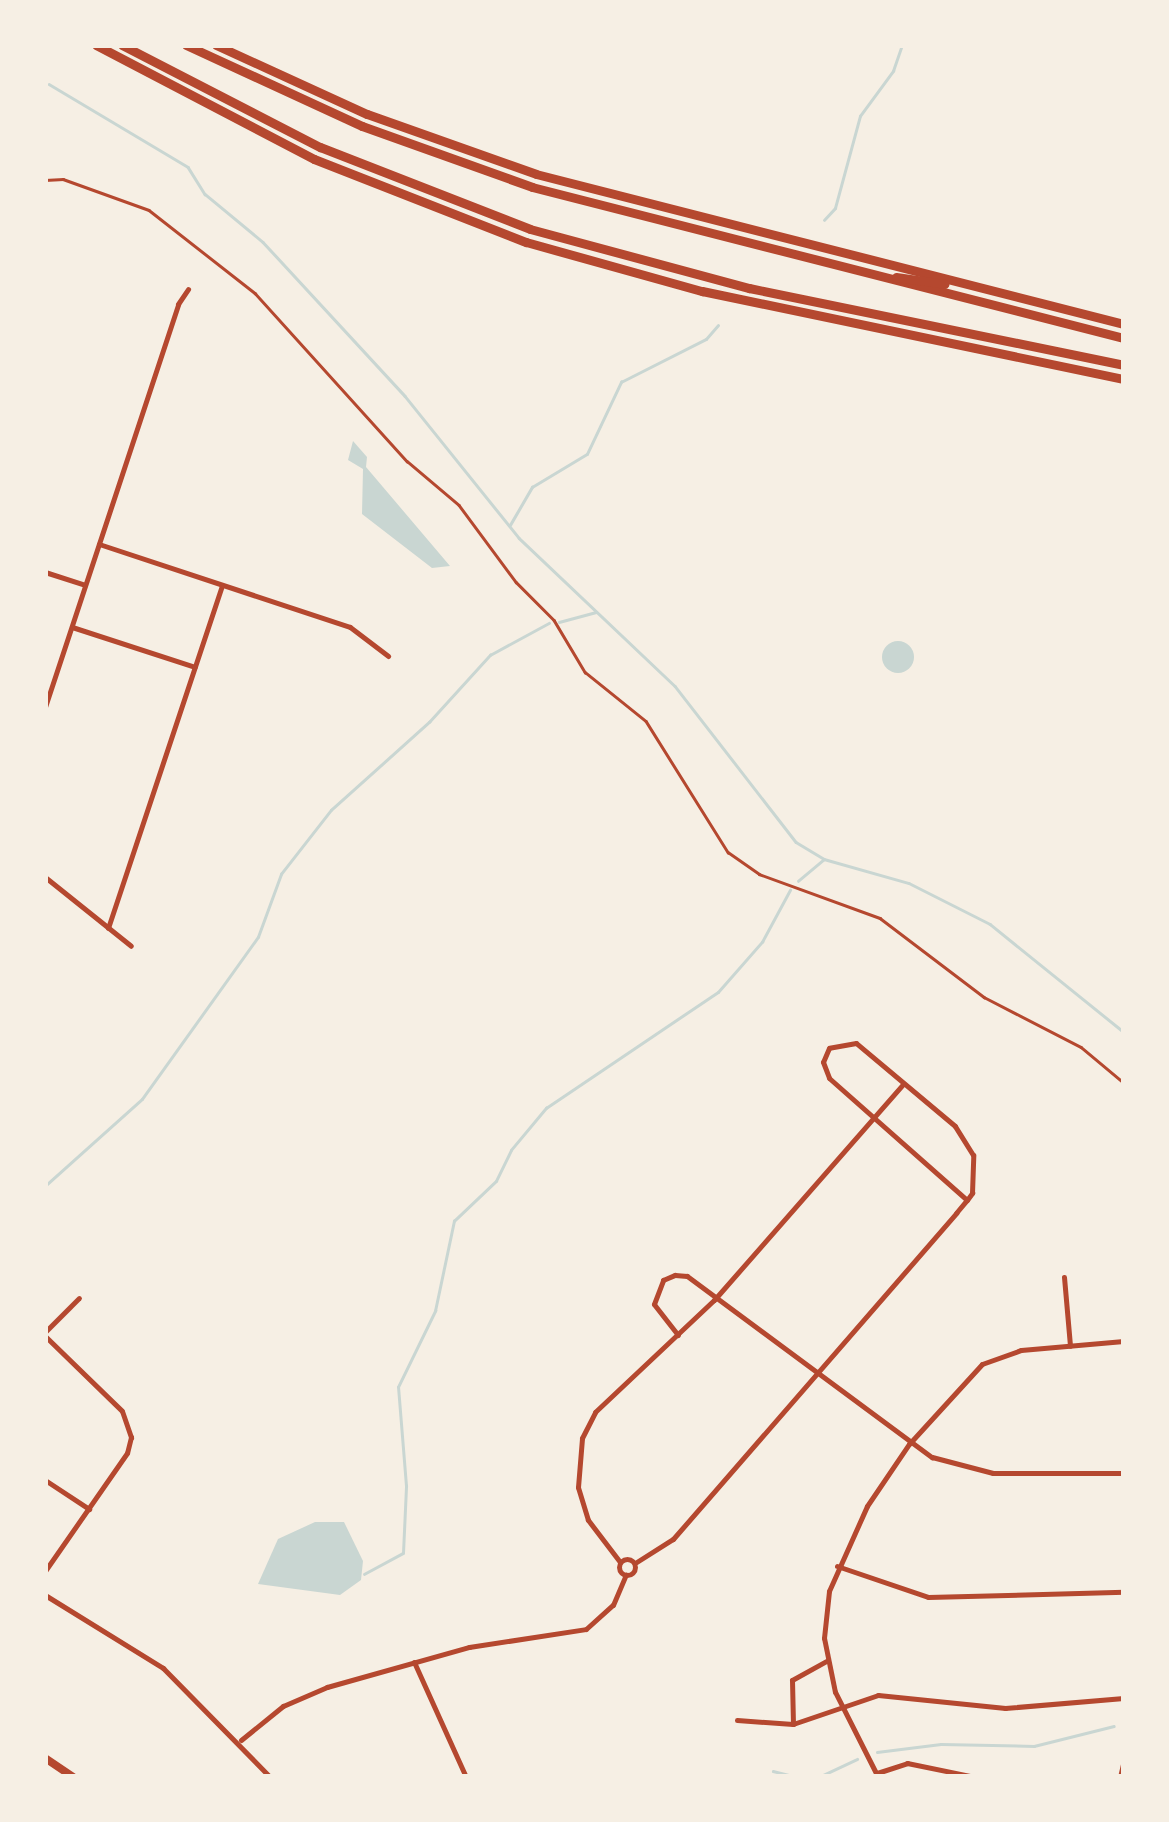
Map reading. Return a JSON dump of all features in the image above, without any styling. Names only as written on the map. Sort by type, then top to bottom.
[{"type":"highway","points":[[96,45],[314,160],[526,242],[731,298],[1124,379]]},
{"type":"highway","points":[[122,45],[320,147],[560,238],[734,285],[1124,365]]},
{"type":"highway","points":[[186,45],[321,109],[490,173],[1124,338]]},
{"type":"highway","points":[[216,45],[367,114],[536,174],[1124,324]]},
{"type":"highway","points":[[868,274],[959,283]]},
{"type":"main road","points":[[45,1758],[73,1777]]},
{"type":"street","points":[[45,707],[188,289]]},
{"type":"street","points":[[99,544],[350,628],[388,656]]},
{"type":"street","points":[[45,572],[86,585]]},
{"type":"street","points":[[108,928],[222,585]]},
{"type":"street","points":[[72,626],[194,667]]},
{"type":"street","points":[[45,877],[131,946]]},
{"type":"street","points":[[241,1740],[298,1698],[414,1662],[586,1629],[613,1605],[635,1564],[664,1549],[966,1200],[976,1176],[966,1140],[856,1043],[829,1048],[823,1062],[828,1078],[966,1200]]},
{"type":"street","points":[[626,1575],[600,1540],[580,1498],[582,1438],[602,1402],[714,1300],[904,1083]]},
{"type":"street","points":[[678,1335],[654,1304],[662,1280],[687,1276],[909,1444],[972,1471],[1124,1472]]},
{"type":"street","points":[[1064,1277],[1070,1346]]},
{"type":"street","points":[[45,1570],[127,1453],[131,1428],[45,1334],[79,1298]]},
{"type":"street","points":[[975,1777],[907,1763],[877,1775],[842,1706],[826,1661],[825,1610],[838,1566],[909,1444],[982,1364],[1011,1352],[1124,1341]]},
{"type":"street","points":[[45,1480],[89,1509]]},
{"type":"street","points":[[620,1562],[635,1564]]},
{"type":"street","points":[[838,1566],[928,1597],[1050,1599],[1124,1592]]},
{"type":"street","points":[[45,1595],[163,1668],[241,1740],[270,1777]]},
{"type":"street","points":[[793,1724],[792,1680],[826,1661]]},
{"type":"street","points":[[414,1662],[466,1777]]},
{"type":"street","points":[[738,1720],[793,1724],[842,1706],[893,1694],[1006,1708],[1124,1698]]},
{"type":"street","points":[[1120,1777],[1124,1759]]},
{"type":"path","points":[[45,180],[63,179],[149,210],[255,293],[407,462],[459,506],[516,582],[554,620],[585,672],[646,721],[728,852],[759,874],[880,918],[984,997],[1080,1047],[1124,1083]]},
{"type":"shaded area","points":[[353,441],[367,457],[366,467],[450,566],[432,568],[362,514],[363,469],[348,460]]},
{"type":"shaded area","points":[[898,641],[909,646],[914,657],[909,668],[898,673],[887,668],[882,657],[887,646]]},
{"type":"shaded area","points":[[315,1522],[344,1522],[363,1561],[361,1580],[340,1595],[258,1584],[278,1539]]},
{"type":"waterway","points":[[824,220],[835,208],[860,116],[893,71],[902,45]]},
{"type":"waterway","points":[[49,84],[188,167],[205,194],[263,242],[405,396],[519,538],[675,686],[796,842],[824,859],[909,883],[990,924],[1124,1032]]},
{"type":"waterway","points":[[510,525],[532,487],[587,454],[621,382],[706,339],[718,325]]},
{"type":"waterway","points":[[559,622],[596,612]]},
{"type":"waterway","points":[[45,1186],[142,1099],[258,937],[281,874],[331,810],[429,722],[490,655],[549,623]]},
{"type":"waterway","points":[[798,881],[823,860]]},
{"type":"waterway","points":[[364,1574],[403,1553],[406,1486],[398,1387],[435,1311],[454,1221],[496,1181],[511,1150],[546,1108],[718,992],[762,942],[790,890]]},
{"type":"waterway","points":[[877,1752],[941,1744],[1034,1746],[1114,1726]]},
{"type":"waterway","points":[[819,1777],[857,1759]]},
{"type":"waterway","points":[[773,1771],[797,1777]]}]
